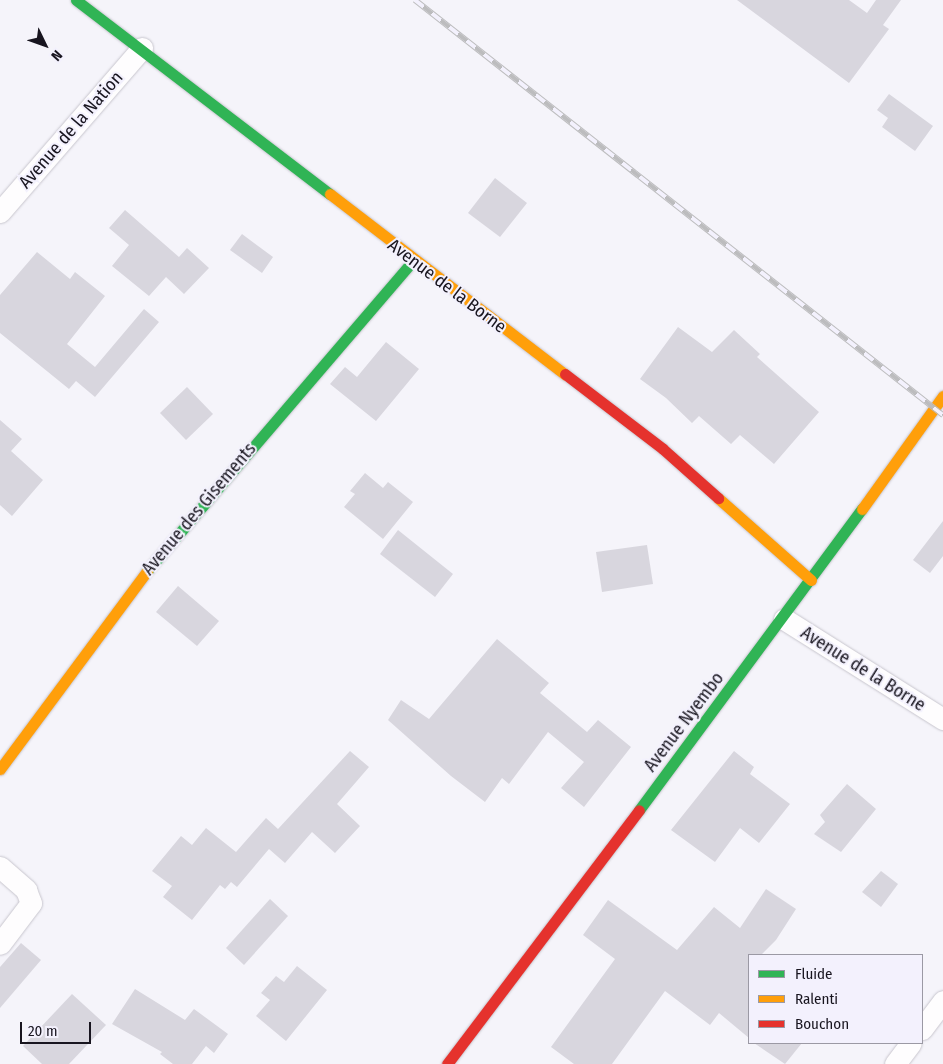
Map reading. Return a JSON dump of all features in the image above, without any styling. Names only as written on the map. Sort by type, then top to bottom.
[{"type":"street","name":"Avenue de la Borne","points":[[76,0],[142,48],[413,260],[664,450],[810,580]]},
{"type":"street","name":"Avenue de la Nation","points":[[0,212],[142,48]]},
{"type":"street","name":"Avenue des Gisements","points":[[0,769],[188,520],[413,260]]},
{"type":"street","name":"Avenue Nyembo","points":[[448,1064],[784,619],[943,396]]},
{"type":"street","name":"Avenue de la Borne","points":[[784,619],[943,719]]},
{"type":"street","points":[[0,867],[26,890],[31,904],[0,944]]},
{"type":"street","points":[[923,1028],[943,1001]]},
{"type":"street","points":[[895,1064],[910,1044]]},
{"type":"building","points":[[737,0],[849,0],[867,13],[876,0],[901,0],[883,25],[889,29],[849,83]]},
{"type":"building","points":[[889,94],[933,126],[915,151],[882,127],[888,118],[877,110]]},
{"type":"building","points":[[495,178],[527,203],[500,237],[468,213]]},
{"type":"building","points":[[125,210],[179,257],[187,248],[209,268],[184,294],[166,277],[149,296],[112,266],[129,245],[109,228]]},
{"type":"building","points":[[242,234],[273,257],[262,273],[230,250]]},
{"type":"building","points":[[37,252],[70,279],[75,272],[105,296],[67,344],[95,367],[144,309],[159,322],[95,397],[76,381],[69,389],[0,333],[0,295]]},
{"type":"building","points":[[678,327],[712,352],[734,330],[760,354],[757,357],[819,412],[774,464],[740,435],[731,444],[699,416],[692,423],[666,398],[640,379]]},
{"type":"building","points":[[386,342],[419,369],[376,421],[330,384],[345,367],[357,377]]},
{"type":"building","points":[[187,387],[213,414],[186,440],[160,413]]},
{"type":"building","points":[[0,420],[22,439],[11,451],[43,480],[12,516],[0,505]]},
{"type":"building","points":[[365,473],[383,488],[388,482],[413,502],[383,539],[344,507],[355,494],[350,491]]},
{"type":"building","points":[[943,521],[943,556],[930,573],[913,560]]},
{"type":"building","points":[[398,530],[453,574],[435,597],[380,554]]},
{"type":"building","points":[[647,545],[653,584],[602,592],[596,552]]},
{"type":"building","points":[[178,586],[219,621],[197,646],[156,612]]},
{"type":"building","points":[[497,639],[549,683],[540,693],[587,732],[598,720],[631,747],[584,807],[561,788],[584,762],[548,732],[509,784],[502,778],[485,802],[451,776],[388,720],[401,700],[429,719]]},
{"type":"building","points":[[350,751],[369,767],[337,804],[360,826],[335,853],[312,832],[285,863],[269,849],[237,887],[231,882],[225,889],[220,885],[192,920],[163,897],[172,886],[152,871],[181,836],[192,845],[206,828],[236,852],[266,818],[278,829]]},
{"type":"building","points":[[734,751],[754,767],[750,774],[790,804],[759,843],[740,828],[715,862],[671,830]]},
{"type":"building","points":[[847,784],[876,809],[841,852],[814,834],[825,822],[820,815]]},
{"type":"building","points":[[881,871],[898,884],[881,907],[862,892]]},
{"type":"building","points":[[766,889],[796,909],[776,940],[762,954],[748,954],[748,1037],[719,1013],[710,1025],[665,991],[612,1064],[574,1064],[551,1047],[615,959],[583,935],[608,900],[677,950],[714,907],[740,928]]},
{"type":"building","points":[[270,899],[288,916],[244,965],[226,948]]},
{"type":"building","points":[[21,943],[41,960],[0,1008],[0,967]]},
{"type":"building","points":[[297,966],[327,990],[286,1041],[256,1016],[270,1000],[261,993],[276,976],[284,982]]},
{"type":"building","points":[[135,989],[185,1020],[194,1009],[228,1034],[214,1053],[206,1046],[192,1064],[173,1064],[160,1054],[162,1052],[112,1024]]},
{"type":"building","points":[[72,994],[106,1025],[69,1064],[42,1064],[23,1046]]},
{"type":"building","points":[[755,1044],[801,1044],[785,1064]]},
{"type":"railway","points":[[415,0],[943,415]]},
{"type":"traffic: fast","points":[[76,0],[330,194]]},
{"type":"traffic: fast","points":[[147,571],[413,261]]},
{"type":"traffic: fast","points":[[639,810],[862,509]]},
{"type":"traffic: slow","points":[[330,194],[565,374]]},
{"type":"traffic: slow","points":[[862,509],[943,396]]},
{"type":"traffic: slow","points":[[718,498],[811,580]]},
{"type":"traffic: slow","points":[[0,769],[147,571]]},
{"type":"traffic: jam","points":[[565,374],[663,449],[718,498]]},
{"type":"traffic: jam","points":[[447,1064],[639,810]]}]
